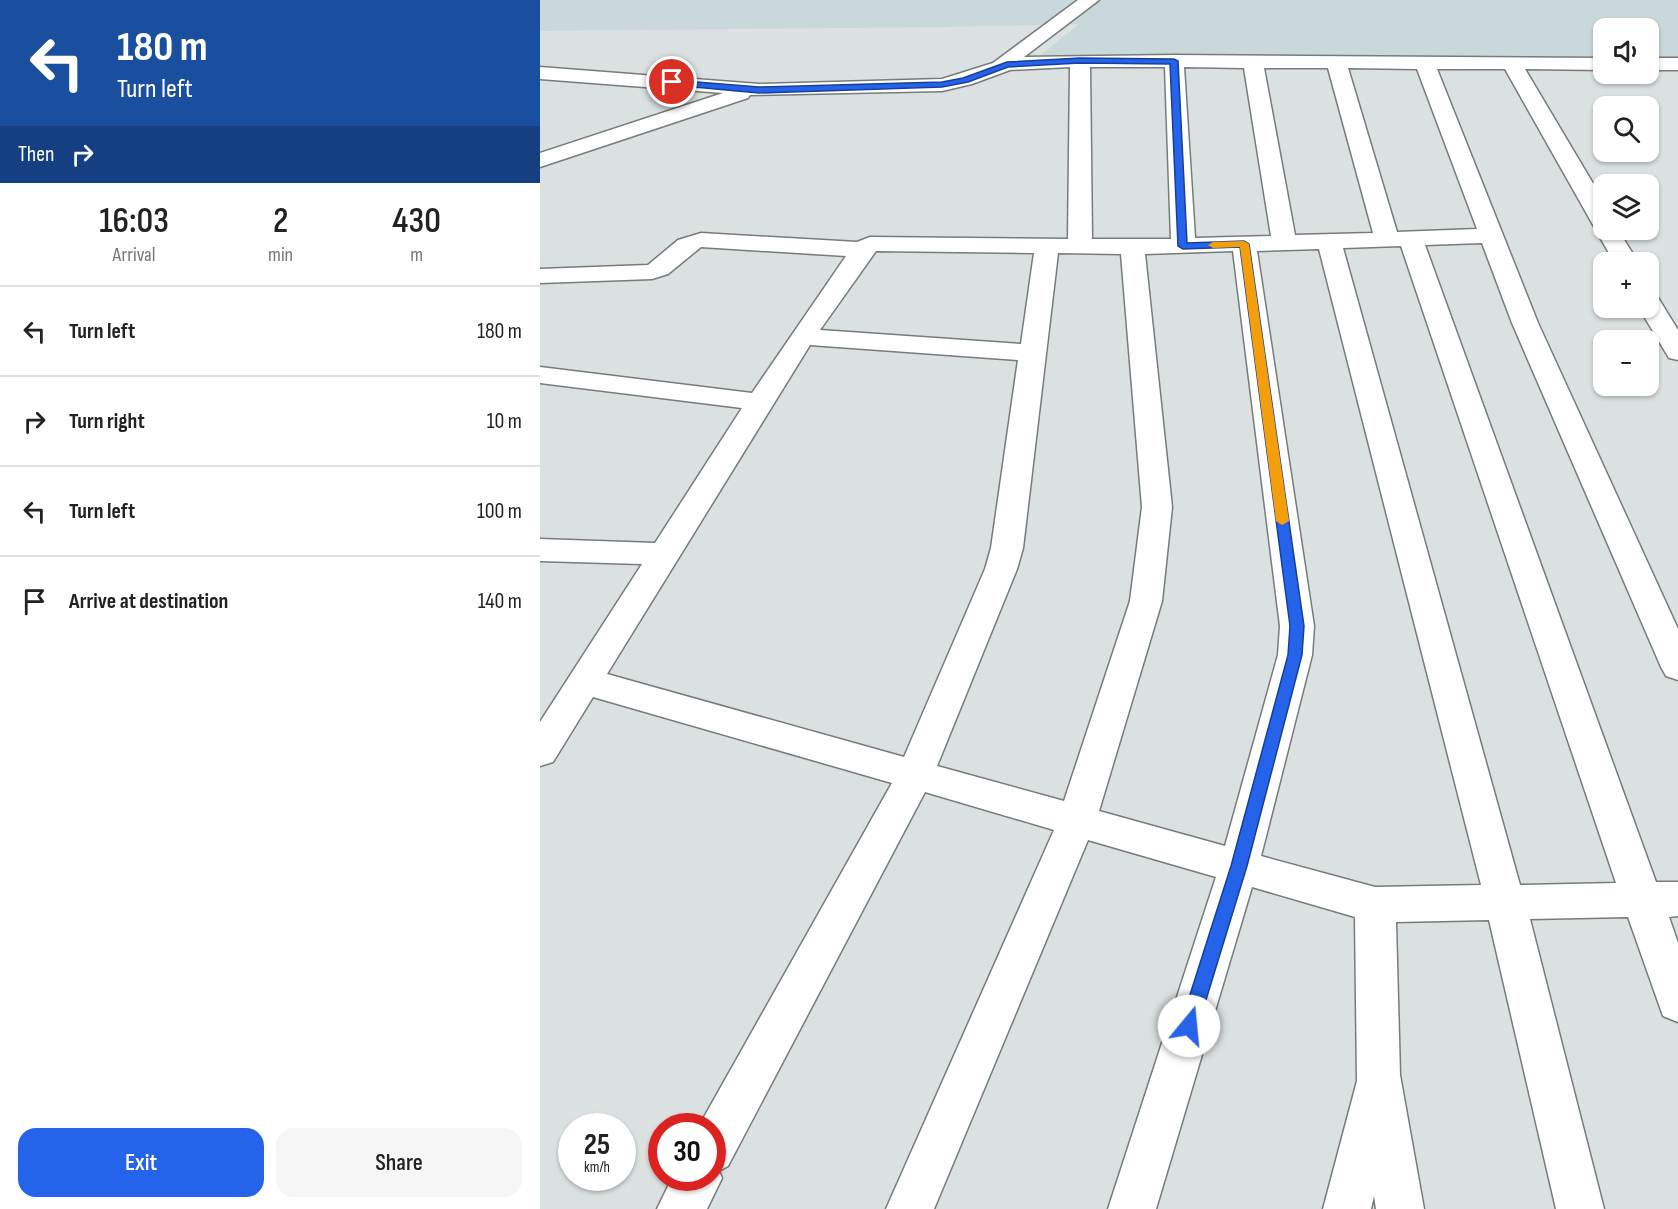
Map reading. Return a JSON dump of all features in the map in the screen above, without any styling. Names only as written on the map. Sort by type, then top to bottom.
[{"type":"street","points":[[997,68],[1090,0]]},
{"type":"street","points":[[726,1124],[915,775],[1001,569],[1007,548],[1033,353],[1063,245],[1080,61]]},
{"type":"street","points":[[540,74],[759,90],[942,85],[1021,63],[1080,61],[1593,64]]},
{"type":"street","points":[[1174,61],[1183,246]]},
{"type":"street","points":[[1253,62],[1284,243]]},
{"type":"street","points":[[1336,62],[1399,239],[1661,899],[1678,1002]]},
{"type":"street","points":[[1425,63],[1525,323],[1678,667]]},
{"type":"street","points":[[1511,63],[1593,204]]},
{"type":"street","points":[[1659,64],[1678,64]]},
{"type":"street","points":[[540,160],[737,95],[759,90]]},
{"type":"street","points":[[540,140],[572,150]]},
{"type":"street","points":[[540,752],[759,402],[863,250],[875,243],[1132,247],[1491,236]]},
{"type":"street","points":[[540,276],[652,272],[665,267],[686,244],[701,240],[863,250]]},
{"type":"street","points":[[1329,241],[1505,902],[1580,1209]]},
{"type":"street","points":[[1131,1209],[1239,866],[1295,655],[1297,626],[1244,244]]},
{"type":"street","points":[[910,1209],[1077,820],[1146,601],[1156,507],[1132,247]]},
{"type":"street","points":[[1658,318],[1678,352]]},
{"type":"street","points":[[802,337],[1033,353]]},
{"type":"street","points":[[540,375],[759,402]]},
{"type":"street","points":[[540,550],[664,554]]},
{"type":"street","points":[[584,681],[1375,905],[1661,899]]},
{"type":"street","points":[[1375,905],[1378,1075],[1400,1209]]},
{"type":"street","points":[[1347,1209],[1378,1075]]},
{"type":"street","points":[[681,1209],[691,1191]]},
{"type":"shaded area","points":[[540,0],[1678,0],[1678,61],[1659,61],[1659,18],[1593,18],[1593,60],[1038,57],[1079,24],[540,31]]},
{"type":"slow traffic","points":[[1213,245],[1244,244],[1282,521]]},
{"type":"route","points":[[672,82],[759,90],[942,85],[965,80],[1007,64],[1174,61],[1183,246],[1244,244],[1297,626],[1295,655],[1239,866],[1189,1026]]}]
